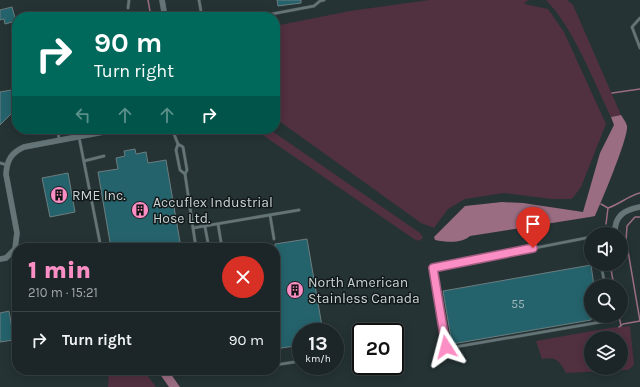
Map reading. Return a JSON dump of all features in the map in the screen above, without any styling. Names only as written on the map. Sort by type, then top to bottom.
[{"type":"street","points":[[162,0],[164,12]]},
{"type":"street","points":[[16,243],[17,233],[6,174],[10,157],[16,150],[24,147],[90,134]]},
{"type":"street","points":[[614,227],[620,214],[640,207]]},
{"type":"street","points":[[0,259],[6,258],[12,252]]},
{"type":"lane","points":[[128,8],[129,0]]},
{"type":"lane","points":[[199,0],[201,12]]},
{"type":"lane","points":[[280,12],[314,6],[320,1],[324,0]]},
{"type":"lane","points":[[640,18],[632,27],[640,48]]},
{"type":"lane","points":[[59,134],[60,140]]},
{"type":"lane","points":[[174,134],[178,144],[183,147],[187,170],[185,174],[195,243]]},
{"type":"lane","points":[[79,136],[100,243]]},
{"type":"lane","points":[[178,144],[176,150],[180,170],[185,174]]},
{"type":"lane","points":[[84,161],[104,156]]},
{"type":"lane","points":[[0,163],[7,165]]},
{"type":"lane","points":[[193,228],[299,210]]},
{"type":"lane","points":[[270,215],[274,238]]},
{"type":"lane","points":[[218,224],[221,243]]},
{"type":"lane","points":[[205,227],[207,243]]},
{"type":"lane","points":[[584,238],[433,268],[446,347],[449,348],[595,323]]},
{"type":"lane","points":[[280,364],[292,362]]},
{"type":"shaded area","points":[[429,0],[528,0],[524,4],[548,9],[564,32],[606,124],[581,187],[572,199],[552,199],[504,193],[465,199],[448,209],[434,228],[421,223],[280,122],[280,25],[350,11]]},
{"type":"shaded area","points":[[546,0],[567,0],[573,5],[621,115],[611,117],[574,40],[556,11]]},
{"type":"shaded area","points":[[621,115],[627,125],[624,142],[595,216],[470,236],[466,239],[458,241],[449,242],[435,240],[434,237],[465,206],[502,202],[523,203],[583,212],[600,153],[614,125],[611,117]]},
{"type":"shaded area","points":[[261,134],[276,134],[420,233],[423,238],[419,241]]},
{"type":"shaded area","points":[[630,326],[634,365],[628,370],[628,331],[592,331]]},
{"type":"shaded area","points":[[584,332],[584,372],[566,373],[562,365],[557,360],[551,358],[542,359],[536,341]]},
{"type":"shaded area","points":[[109,375],[147,375],[156,387],[108,387]]},
{"type":"shaded area","points":[[161,375],[172,375],[180,387],[169,387]]},
{"type":"building","points":[[277,0],[301,0],[301,3],[278,6]]},
{"type":"building","points":[[12,7],[13,12],[12,12],[12,22],[5,24],[4,19],[0,20],[0,10]]},
{"type":"building","points":[[12,90],[12,113],[0,125],[0,92]]},
{"type":"building","name":"Accuflex Industrial Hose Ltd.","points":[[135,149],[136,154],[146,152],[148,163],[166,160],[180,243],[110,243],[98,172],[118,169],[116,158],[125,156],[124,151]]},
{"type":"building","name":"RME Inc.","points":[[68,173],[75,212],[50,217],[42,178]]},
{"type":"building","name":"North American Stainless Canada","points":[[307,239],[321,323],[292,323],[292,346],[280,348],[280,243]]},
{"type":"building","points":[[584,266],[584,271],[592,271],[593,279],[584,279],[584,321],[452,344],[443,291]]},
{"type":"building","points":[[9,311],[12,328],[12,340],[0,342],[0,313]]},
{"type":"waterway","points":[[148,0],[150,12]]},
{"type":"waterway","points":[[612,93],[640,89]]},
{"type":"waterway","points":[[606,224],[608,208],[640,193]]},
{"type":"waterway","points":[[601,204],[608,208]]},
{"type":"waterway","points":[[627,227],[635,217],[640,217]]},
{"type":"waterway","points":[[628,251],[640,321]]},
{"type":"waterway","points":[[611,271],[613,279]]},
{"type":"waterway","points":[[619,327],[623,324],[640,321]]},
{"type":"place","name":"RME Inc.","points":[[59,195]]},
{"type":"place","name":"Accuflex Industrial Hose Ltd.","points":[[140,210]]},
{"type":"place","name":"North American Stainless Canada","points":[[295,290]]},
{"type":"route","points":[[446,347],[433,268],[533,248]]}]
